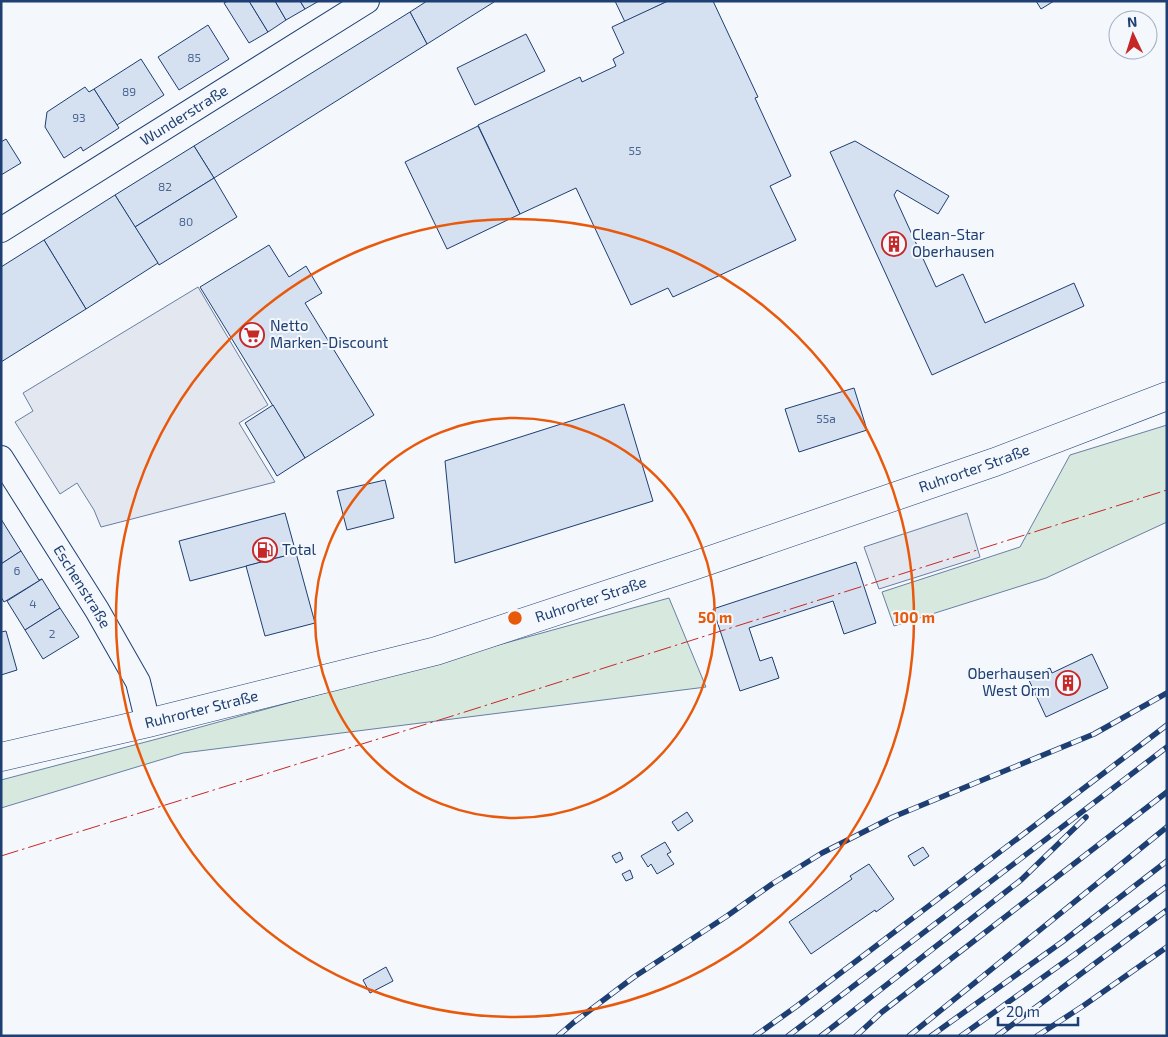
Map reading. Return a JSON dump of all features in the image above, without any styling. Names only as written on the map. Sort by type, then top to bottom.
[{"type":"main road","name":"Ruhrorter Straße","points":[[1,756],[148,723],[436,651],[541,618],[995,462],[1167,396]]},
{"type":"street","name":"Wunderstraße","points":[[1,230],[367,1]]},
{"type":"street","name":"Eschenstraße","points":[[1,458],[97,610],[138,682],[148,723]]},
{"type":"shaded area","points":[[198,287],[268,405],[239,423],[275,482],[101,527],[94,510],[77,483],[60,494],[15,422],[33,411],[23,393]]},
{"type":"shaded area","points":[[1167,425],[1167,522],[1046,578],[894,626],[882,592],[1020,547],[1070,455]]},
{"type":"shaded area","points":[[967,513],[980,557],[879,589],[864,547]]},
{"type":"shaded area","points":[[669,598],[706,687],[183,753],[1,808],[1,780]]},
{"type":"building","points":[[228,1],[249,1],[268,32],[249,43],[224,3]]},
{"type":"building","points":[[249,1],[275,1],[286,20],[268,32]]},
{"type":"building","points":[[275,1],[300,1],[305,9],[286,20]]},
{"type":"building","points":[[300,1],[319,1],[305,9]]},
{"type":"building","points":[[427,1],[494,2],[427,44],[410,12]]},
{"type":"building","points":[[615,1],[668,1],[625,22]]},
{"type":"building","points":[[668,1],[713,1],[758,97],[755,98],[791,176],[770,186],[796,240],[673,297],[668,288],[631,305],[576,188],[520,214],[478,125],[580,77],[582,82],[616,66],[613,59],[624,53],[612,27]]},
{"type":"building","points":[[1036,1],[1054,1],[1041,9]]},
{"type":"building","points":[[410,12],[427,44],[214,178],[194,146]]},
{"type":"building","points":[[208,25],[229,59],[179,90],[158,57]]},
{"type":"building","points":[[526,34],[545,71],[475,105],[457,68]]},
{"type":"building","points":[[141,59],[164,95],[117,125],[94,89]]},
{"type":"building","points":[[85,87],[89,92],[94,89],[119,128],[83,151],[81,147],[64,158],[45,127],[47,112]]},
{"type":"building","points":[[478,126],[520,214],[447,249],[405,162]]},
{"type":"building","points":[[6,139],[21,163],[1,175],[1,142]]},
{"type":"building","name":"Clean-Star Oberhausen","points":[[855,141],[949,196],[938,214],[897,190],[894,195],[936,287],[963,274],[985,323],[1074,283],[1084,306],[932,375],[830,152]]},
{"type":"building","points":[[194,146],[214,178],[135,227],[115,195]]},
{"type":"building","points":[[214,178],[237,217],[159,265],[135,227]]},
{"type":"building","points":[[115,195],[158,263],[86,309],[44,240]]},
{"type":"building","points":[[44,240],[86,309],[1,362],[1,267]]},
{"type":"building","points":[[269,245],[289,277],[306,266],[322,293],[305,303],[374,415],[305,458],[200,287]]},
{"type":"building","points":[[854,388],[867,430],[799,452],[785,409]]},
{"type":"building","points":[[624,404],[653,501],[455,563],[445,461]]},
{"type":"building","points":[[273,405],[305,458],[277,476],[245,423]]},
{"type":"building","points":[[385,480],[394,518],[347,530],[337,491]]},
{"type":"building","points":[[285,513],[296,553],[190,581],[179,541]]},
{"type":"building","points":[[1,519],[21,551],[1,564]]},
{"type":"building","points":[[21,551],[39,580],[42,579],[4,602],[1,597],[1,564]]},
{"type":"building","points":[[296,553],[315,623],[265,636],[246,566]]},
{"type":"building","points":[[856,562],[876,623],[844,634],[833,601],[749,628],[760,661],[772,657],[779,678],[740,691],[713,609]]},
{"type":"building","points":[[42,579],[60,608],[25,630],[7,601]]},
{"type":"building","points":[[60,608],[79,637],[43,659],[25,630]]},
{"type":"building","points":[[6,631],[17,670],[1,675],[1,632]]},
{"type":"building","name":"Oberhausen West Orm","points":[[1092,654],[1108,688],[1046,717],[1028,678],[1050,668],[1052,673]]},
{"type":"building","points":[[687,812],[693,821],[678,831],[672,822]]},
{"type":"building","points":[[665,842],[671,852],[667,854],[674,864],[657,874],[651,864],[648,867],[641,856]]},
{"type":"building","points":[[923,847],[929,856],[914,866],[908,856]]},
{"type":"building","points":[[620,852],[623,859],[616,863],[612,856]]},
{"type":"building","points":[[869,864],[894,899],[811,954],[789,922],[852,879],[850,876]]},
{"type":"building","points":[[630,870],[633,878],[626,881],[622,874]]},
{"type":"building","points":[[386,967],[393,981],[370,993],[363,980]]},
{"type":"railway","points":[[558,1036],[634,977],[772,884],[822,853],[893,817],[1094,734],[1167,693]]},
{"type":"railway","points":[[755,1036],[1167,725]]},
{"type":"railway","points":[[788,1036],[1167,747]]},
{"type":"railway","points":[[856,1036],[882,1012],[1167,792]]},
{"type":"railway","points":[[821,1036],[1021,880],[1086,817]]},
{"type":"railway","points":[[909,1036],[1167,827]]},
{"type":"railway","points":[[931,1036],[1062,942],[1167,861]]},
{"type":"railway","points":[[961,1036],[1167,886]]},
{"type":"railway","points":[[997,1036],[1167,910]]},
{"type":"railway","points":[[1037,1036],[1167,947]]},
{"type":"power","points":[[1,856],[449,717],[1167,490]]},
{"type":"place","name":"Clean-Star Oberhausen","points":[[894,244]]},
{"type":"place","name":"Netto Marken-Discount","points":[[252,335]]},
{"type":"place","name":"Total","points":[[265,550]]},
{"type":"place","name":"Oberhausen West Orm","points":[[1068,683]]}]
